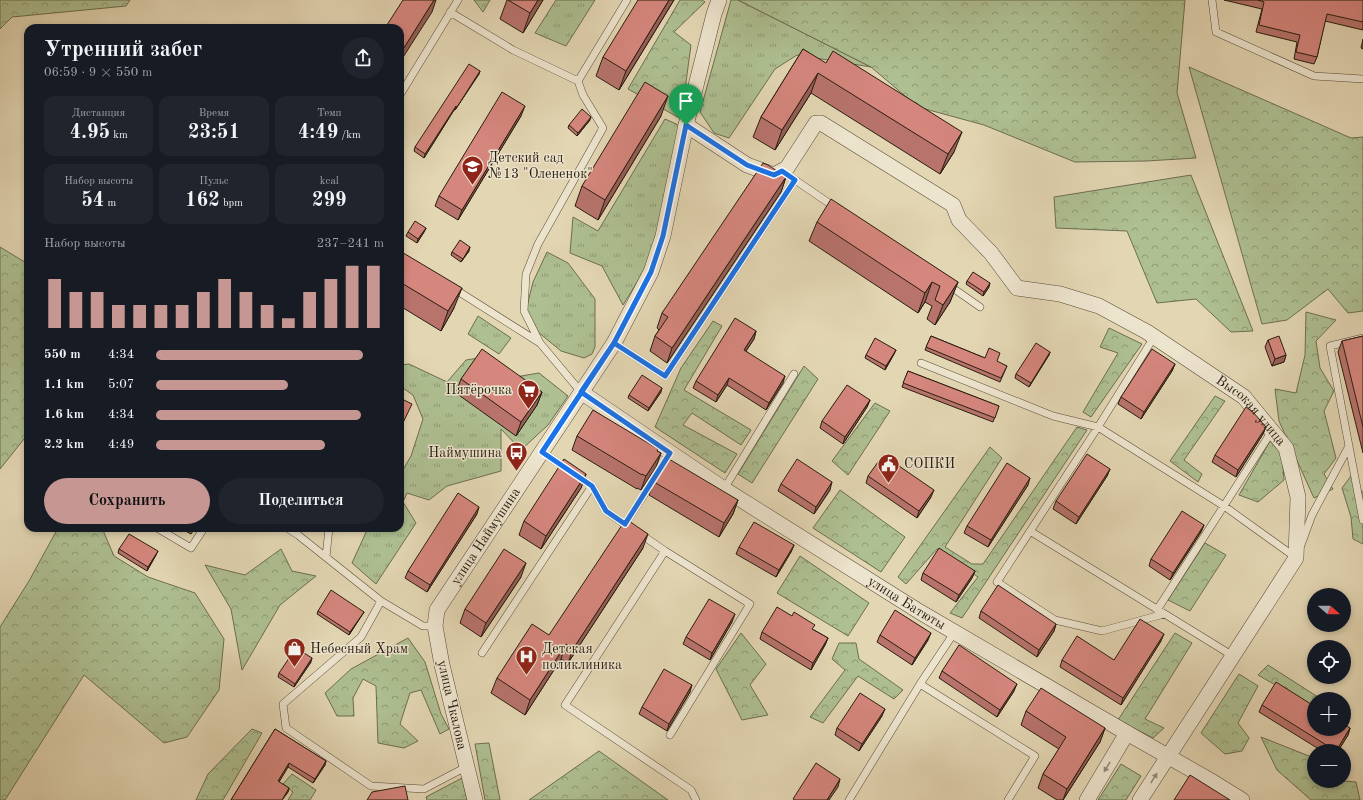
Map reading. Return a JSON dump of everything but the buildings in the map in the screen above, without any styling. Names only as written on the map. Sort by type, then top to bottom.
[{"type":"street","name":"улица Наймушина","points":[[437,610],[614,343],[651,272],[663,236],[686,125],[714,14],[719,0]]},
{"type":"street","name":"Высокая улица","points":[[782,171],[787,168],[816,123],[821,123],[953,205],[959,220],[991,253],[1017,288],[1060,294],[1099,306],[1154,337],[1244,398],[1286,448],[1298,497],[1296,558]]},
{"type":"street","points":[[686,125],[747,165],[774,175],[782,171]]},
{"type":"street","name":"улица Батюты","points":[[581,392],[724,489],[954,633],[1242,800]]},
{"type":"street","points":[[1140,800],[1296,558]]},
{"type":"street","name":"улица Чкалова","points":[[437,610],[435,626],[442,665],[474,800]]},
{"type":"street","points":[[1087,800],[1127,734]]},
{"type":"lane","points":[[404,88],[458,0]]},
{"type":"lane","points":[[578,81],[627,0]]},
{"type":"lane","points":[[1212,0],[1216,32],[1314,76],[1363,79]]},
{"type":"lane","points":[[450,12],[513,50],[578,81],[583,95],[602,128],[538,244],[526,274],[524,311],[540,343],[581,392]]},
{"type":"lane","points":[[782,171],[841,212]]},
{"type":"lane","points":[[614,343],[665,376],[795,180]]},
{"type":"lane","points":[[940,280],[980,307]]},
{"type":"lane","points":[[447,284],[540,343]]},
{"type":"lane","points":[[1154,337],[1098,427],[997,582],[1055,620],[1102,631],[1164,614]]},
{"type":"lane","points":[[1363,338],[1330,346],[1363,520]]},
{"type":"lane","points":[[921,363],[1053,416],[1098,427],[1224,506],[1296,558],[1312,515],[1349,446]]},
{"type":"lane","points":[[724,489],[794,374]]},
{"type":"lane","points":[[1157,610],[1272,431]]},
{"type":"lane","points":[[542,452],[592,486],[606,511],[665,551],[750,604],[670,735]]},
{"type":"lane","points":[[625,524],[670,453]]},
{"type":"lane","points":[[482,653],[592,486]]},
{"type":"lane","points":[[1030,531],[1233,656]]},
{"type":"lane","points":[[164,532],[190,548],[201,532]]},
{"type":"lane","points":[[293,532],[381,601],[423,626],[435,626]]},
{"type":"lane","points":[[326,557],[329,532]]},
{"type":"lane","points":[[665,551],[565,705],[691,790],[696,800]]},
{"type":"lane","points":[[381,601],[361,637],[283,704],[286,728],[371,786],[424,789],[466,767]]},
{"type":"lane","points":[[849,800],[920,684],[954,633]]},
{"type":"lane","points":[[920,684],[1035,756],[1008,800]]},
{"type":"green space","points":[[0,0],[130,0],[126,6],[12,17],[0,29]]},
{"type":"green space","points":[[474,0],[490,0],[483,12]]},
{"type":"green space","points":[[556,0],[595,0],[566,46],[535,33]]},
{"type":"green space","points":[[680,0],[702,0],[705,2],[674,32],[691,45],[681,119],[628,89]]},
{"type":"green space","points":[[731,0],[738,0],[871,67],[797,55],[775,69],[729,138],[714,133],[700,112]]},
{"type":"green space","points":[[738,0],[1185,0],[1177,93],[1196,158],[1146,161],[1075,162],[984,125],[918,107],[871,67]]},
{"type":"green space","points":[[1189,67],[1351,138],[1363,137],[1363,311],[1348,313],[1328,289],[1287,320],[1262,324]]},
{"type":"green space","points":[[665,119],[681,126],[656,241],[642,274],[623,305],[602,266],[570,253],[573,217],[598,231]]},
{"type":"green space","points":[[1191,175],[1253,331],[1231,332],[1196,299],[1157,303],[1127,231],[1056,228],[1054,197]]},
{"type":"green space","points":[[0,247],[24,262],[24,439],[0,469]]},
{"type":"green space","points":[[547,252],[568,263],[595,299],[595,347],[592,354],[584,358],[561,351],[538,332],[526,310],[533,282]]},
{"type":"green space","points":[[1306,312],[1336,320],[1316,341],[1320,368],[1334,391],[1324,411],[1336,458],[1324,474],[1333,489],[1314,498],[1279,421],[1275,389],[1296,393],[1305,355]]},
{"type":"green space","points":[[478,316],[511,338],[499,354],[468,334]]},
{"type":"green space","points":[[713,321],[722,326],[684,390],[751,430],[741,445],[692,413],[683,425],[737,454],[725,473],[655,427],[681,368]]},
{"type":"green space","points":[[1109,328],[1142,344],[1091,417],[1083,412],[1118,353],[1100,347]]},
{"type":"green space","points":[[491,356],[497,380],[539,373],[568,396],[548,425],[521,450],[501,429],[501,471],[447,486],[429,500],[407,493],[404,500],[404,468],[411,456],[423,419],[413,395],[404,389],[404,365],[409,364],[447,382],[466,360]]},
{"type":"green space","points":[[804,366],[818,379],[752,483],[738,474]]},
{"type":"green space","points":[[1215,396],[1225,401],[1184,460],[1202,474],[1198,482],[1170,461]]},
{"type":"green space","points":[[875,403],[890,411],[848,475],[832,461]]},
{"type":"green space","points":[[1077,427],[1087,430],[962,618],[950,613],[978,577],[937,549],[906,584],[898,577],[990,447],[1002,458],[945,547],[972,564],[983,564]]},
{"type":"green space","points":[[1270,441],[1282,453],[1284,480],[1258,502],[1239,495]]},
{"type":"green space","points":[[1351,476],[1363,493],[1363,544],[1353,539],[1351,517],[1342,488]]},
{"type":"green space","points":[[840,490],[905,537],[881,572],[813,528]]},
{"type":"green space","points":[[404,504],[416,523],[376,584],[352,563],[366,532],[404,532]]},
{"type":"green space","points":[[56,532],[104,532],[114,556],[148,577],[195,593],[224,639],[219,690],[187,737],[164,743],[84,675],[5,800],[0,800],[0,627],[29,581]]},
{"type":"green space","points":[[1205,543],[1226,555],[1190,611],[1168,600]]},
{"type":"green space","points":[[281,549],[292,571],[316,576],[280,605],[242,670],[231,609],[205,565],[245,575]]},
{"type":"green space","points":[[800,556],[869,603],[848,636],[777,593]]},
{"type":"green space","points":[[741,633],[766,664],[750,685],[768,715],[742,720],[716,669]]},
{"type":"green space","points":[[1175,633],[1192,643],[1145,719],[1164,728],[1153,738],[1118,720]]},
{"type":"green space","points":[[408,638],[425,662],[441,714],[449,729],[440,734],[421,690],[410,693],[400,724],[418,741],[404,748],[378,743],[376,686],[363,679],[353,698],[354,716],[337,716],[325,693],[351,669]]},
{"type":"green space","points":[[839,643],[856,643],[859,659],[903,690],[894,699],[858,676],[823,723],[810,717],[845,670],[832,659]]},
{"type":"green space","points":[[1268,665],[1310,692],[1307,692],[1307,703],[1258,675]]},
{"type":"green space","points":[[1239,674],[1258,686],[1238,723],[1249,738],[1242,751],[1225,754],[1201,733]]},
{"type":"green space","points":[[252,729],[262,733],[223,800],[196,800],[208,774]]},
{"type":"green space","points":[[1261,737],[1307,755],[1307,788],[1351,788],[1351,782],[1356,782],[1360,800],[1311,800],[1277,770]]},
{"type":"green space","points":[[489,743],[500,800],[485,800],[475,744]]},
{"type":"green space","points":[[599,751],[668,800],[529,800]]},
{"type":"green space","points":[[1121,764],[1141,776],[1126,800],[1098,800]]},
{"type":"green space","points":[[292,774],[316,790],[310,800],[288,800],[293,792],[283,784]]},
{"type":"green space","points":[[462,778],[467,800],[427,800],[426,797]]},
{"type":"place","name":"Детский сад №13 \"Олененок\"","points":[[473,186]]},
{"type":"place","name":"Пятёрочка","points":[[528,410]]},
{"type":"place","name":"Наймушина","points":[[517,472]]},
{"type":"place","name":"СОПКИ","points":[[889,484]]},
{"type":"place","name":"Небесный Храм","points":[[294,668]]},
{"type":"place","name":"Детская поликлиника","points":[[526,676]]},
{"type":"route","points":[[686,125],[663,236],[651,272],[614,343],[581,392],[542,452],[592,486],[606,511],[625,524],[670,453],[581,392],[614,343],[665,376],[795,180],[782,171],[774,175],[747,165],[686,125]]}]
